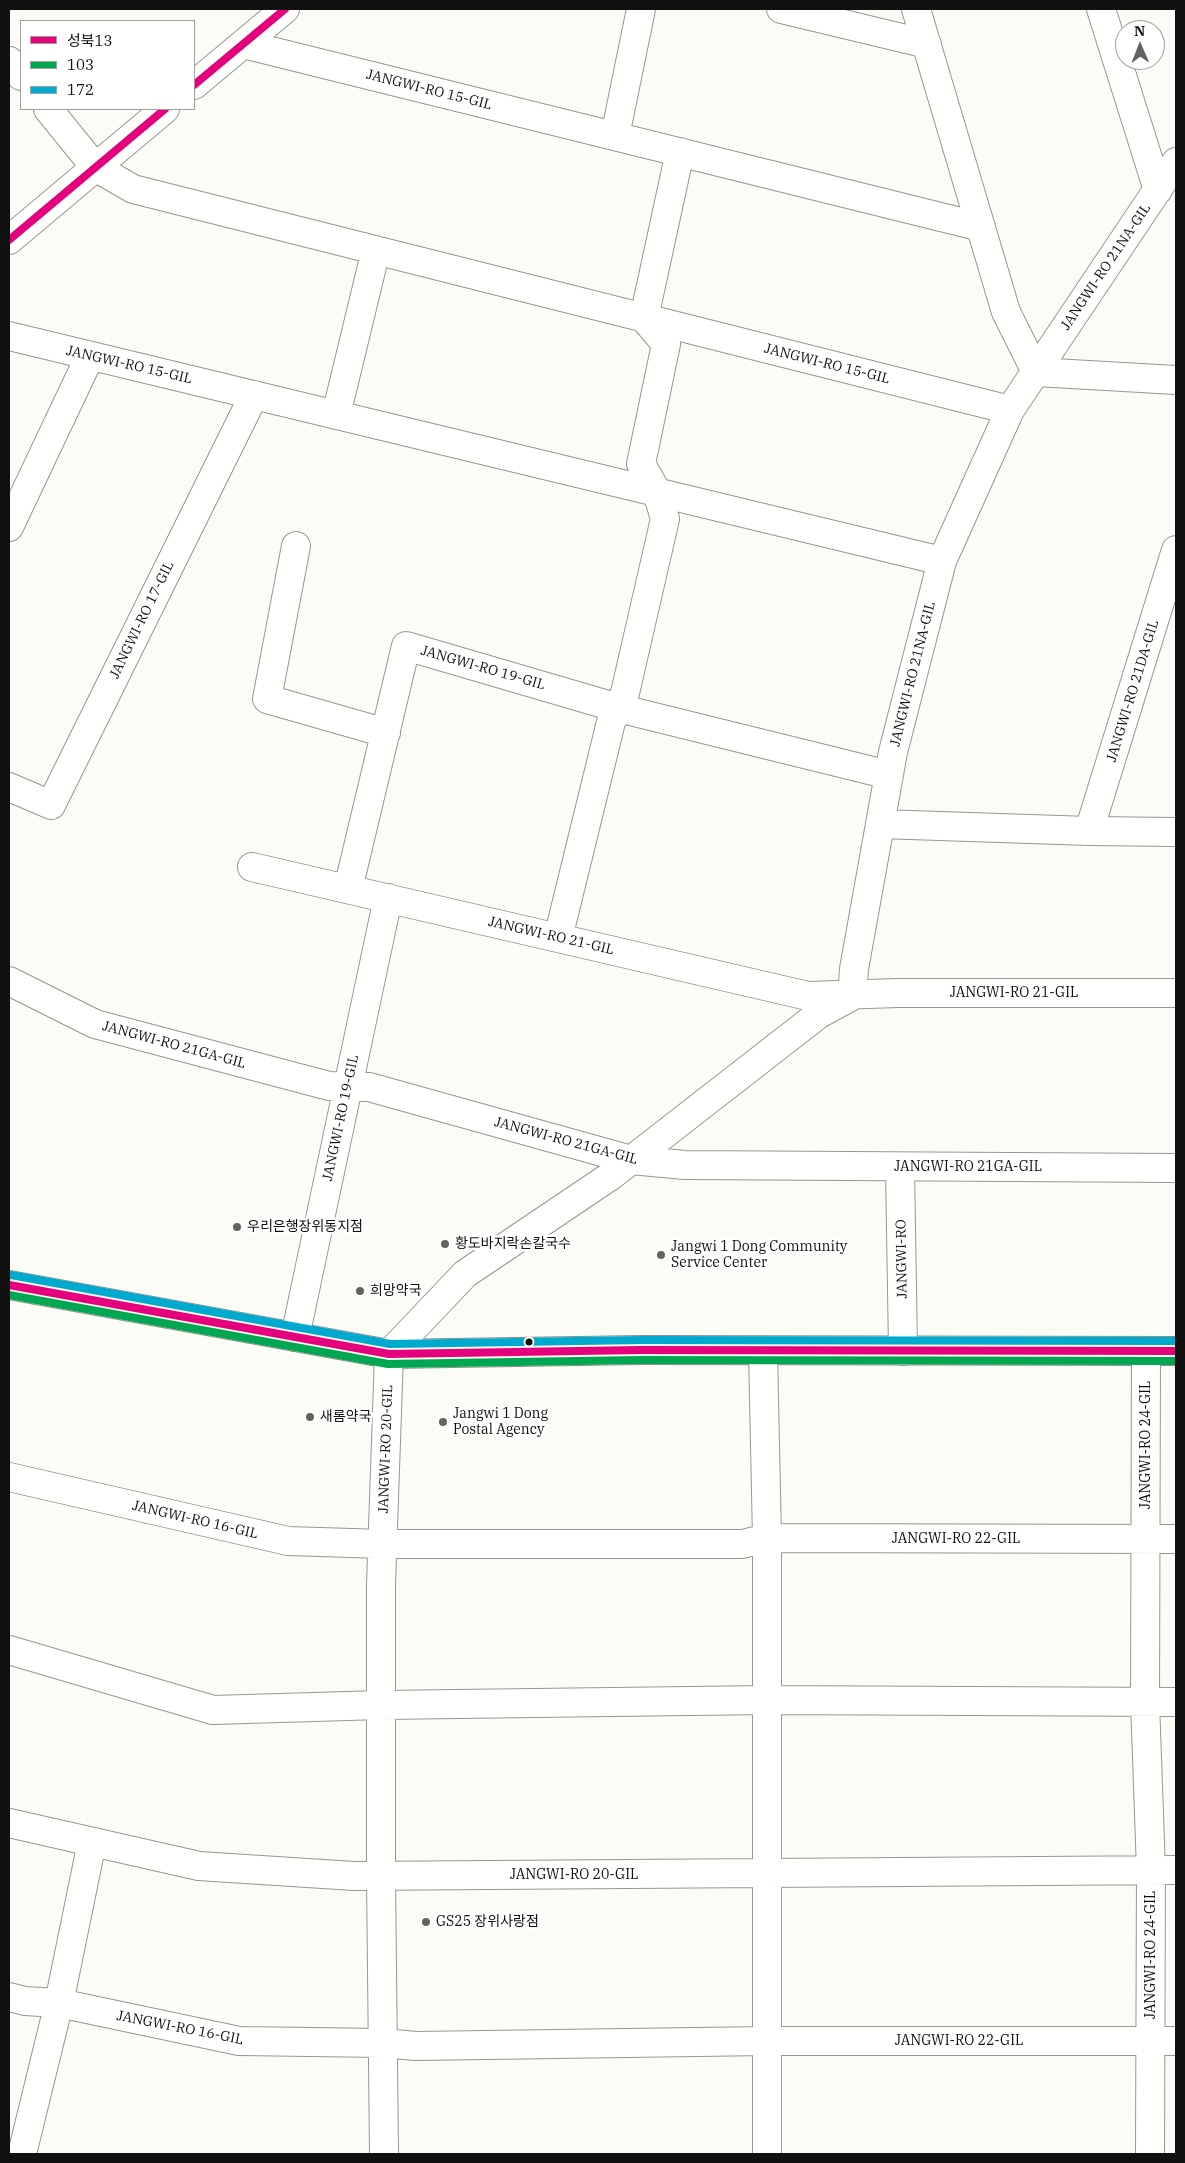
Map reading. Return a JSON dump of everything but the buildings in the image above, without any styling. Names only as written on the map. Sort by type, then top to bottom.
[{"type":"street","points":[[195,84],[285,9]]},
{"type":"street","points":[[616,136],[641,9]]},
{"type":"street","points":[[781,9],[927,44]]},
{"type":"street","points":[[916,9],[1006,312],[1036,372],[1176,380]]},
{"type":"street","points":[[1101,9],[1158,190]]},
{"type":"street","name":"JANGWI-RO 15-GIL","points":[[243,44],[982,227]]},
{"type":"street","points":[[9,60],[20,75]]},
{"type":"street","name":"JANGWI-RO 15-GIL","points":[[49,110],[95,167],[133,189],[1010,410]]},
{"type":"street","points":[[9,240],[164,110]]},
{"type":"street","points":[[558,938],[611,722],[625,693],[665,519],[657,492],[642,464],[666,344],[644,318],[680,152]]},
{"type":"street","name":"JANGWI-RO 21NA-GIL","points":[[852,996],[854,969],[893,752],[942,561],[1010,410],[1176,162]]},
{"type":"street","points":[[336,415],[376,250]]},
{"type":"street","name":"JANGWI-RO 15-GIL","points":[[9,336],[942,561]]},
{"type":"street","points":[[9,527],[90,356]]},
{"type":"street","name":"JANGWI-RO 17-GIL","points":[[9,786],[51,805],[254,395]]},
{"type":"street","points":[[296,546],[267,699],[386,733]]},
{"type":"street","name":"JANGWI-RO 21DA-GIL","points":[[1089,832],[1176,550]]},
{"type":"street","name":"JANGWI-RO 19-GIL","points":[[348,889],[406,646],[618,708],[889,775]]},
{"type":"street","points":[[880,824],[1089,832],[1176,832]]},
{"type":"street","name":"JANGWI-RO 21-GIL","points":[[252,867],[808,996],[898,993],[1176,993]]},
{"type":"street","name":"JANGWI-RO 19-GIL","points":[[295,1337],[388,898]]},
{"type":"street","name":"JANGWI-RO 21GA-GIL","points":[[9,981],[95,1024],[329,1086],[369,1087],[631,1160],[685,1165],[1176,1168]]},
{"type":"street","name":"JANGWI-RO 21-GIL","points":[[389,1354],[465,1274],[612,1175],[819,1014],[852,996]]},
{"type":"street","name":"JANGWI-RO","points":[[900,1166],[904,1351]]},
{"type":"street","points":[[9,1285],[389,1354],[642,1350],[1176,1351]]},
{"type":"street","points":[[763,1351],[766,1538],[766,2041],[768,2154]]},
{"type":"street","name":"JANGWI-RO 24-GIL","points":[[1146,1351],[1146,1702],[1164,1870],[1164,2041],[1150,2154]]},
{"type":"street","name":"JANGWI-RO 20-GIL","points":[[384,2154],[381,1705],[383,1544],[389,1354]]},
{"type":"street","name":"JANGWI-RO 16-GIL","points":[[9,1478],[288,1541],[383,1544]]},
{"type":"street","points":[[383,1544],[742,1544],[766,1538]]},
{"type":"street","name":"JANGWI-RO 22-GIL","points":[[766,1538],[1146,1540]]},
{"type":"street","points":[[1146,1540],[1176,1539]]},
{"type":"street","points":[[9,1650],[213,1710],[381,1705],[766,1700],[1176,1702]]},
{"type":"street","points":[[9,1823],[199,1866],[381,1876]]},
{"type":"street","points":[[22,2154],[59,2003],[92,1842]]},
{"type":"street","points":[[767,1874],[1164,1870]]},
{"type":"street","name":"JANGWI-RO 20-GIL","points":[[381,1876],[767,1874]]},
{"type":"street","name":"JANGWI-RO 16-GIL","points":[[9,1997],[26,2001],[59,2003],[239,2042],[382,2043]]},
{"type":"street","points":[[382,2043],[416,2046],[766,2041]]},
{"type":"street","name":"JANGWI-RO 22-GIL","points":[[766,2041],[1164,2041]]},
{"type":"street","points":[[1164,2041],[1176,2060]]},
{"type":"transit line","name":"성북13","points":[[195,84],[285,9]]},
{"type":"transit line","name":"성북13","points":[[9,240],[164,110]]},
{"type":"transit line","name":"172","points":[[11,1275],[390,1344],[641,1340],[1176,1341]]},
{"type":"transit line","name":"성북13","points":[[9,1285],[389,1354],[641,1350],[1176,1351]]},
{"type":"transit line","name":"103","points":[[9,1295],[388,1364],[641,1360],[1176,1361]]},
{"type":"place","name":"우리은행장위동지점","points":[[237,1227]]},
{"type":"place","name":"황도바지락손칼국수","points":[[445,1244]]},
{"type":"place","name":"Jangwi 1 Dong Community Service Center","points":[[661,1255]]},
{"type":"place","name":"희망약국","points":[[360,1291]]},
{"type":"place","name":"새롬약국","points":[[310,1417]]},
{"type":"place","name":"Jangwi 1 Dong Postal Agency","points":[[443,1422]]},
{"type":"place","name":"GS25 장위사랑점","points":[[426,1922]]}]
